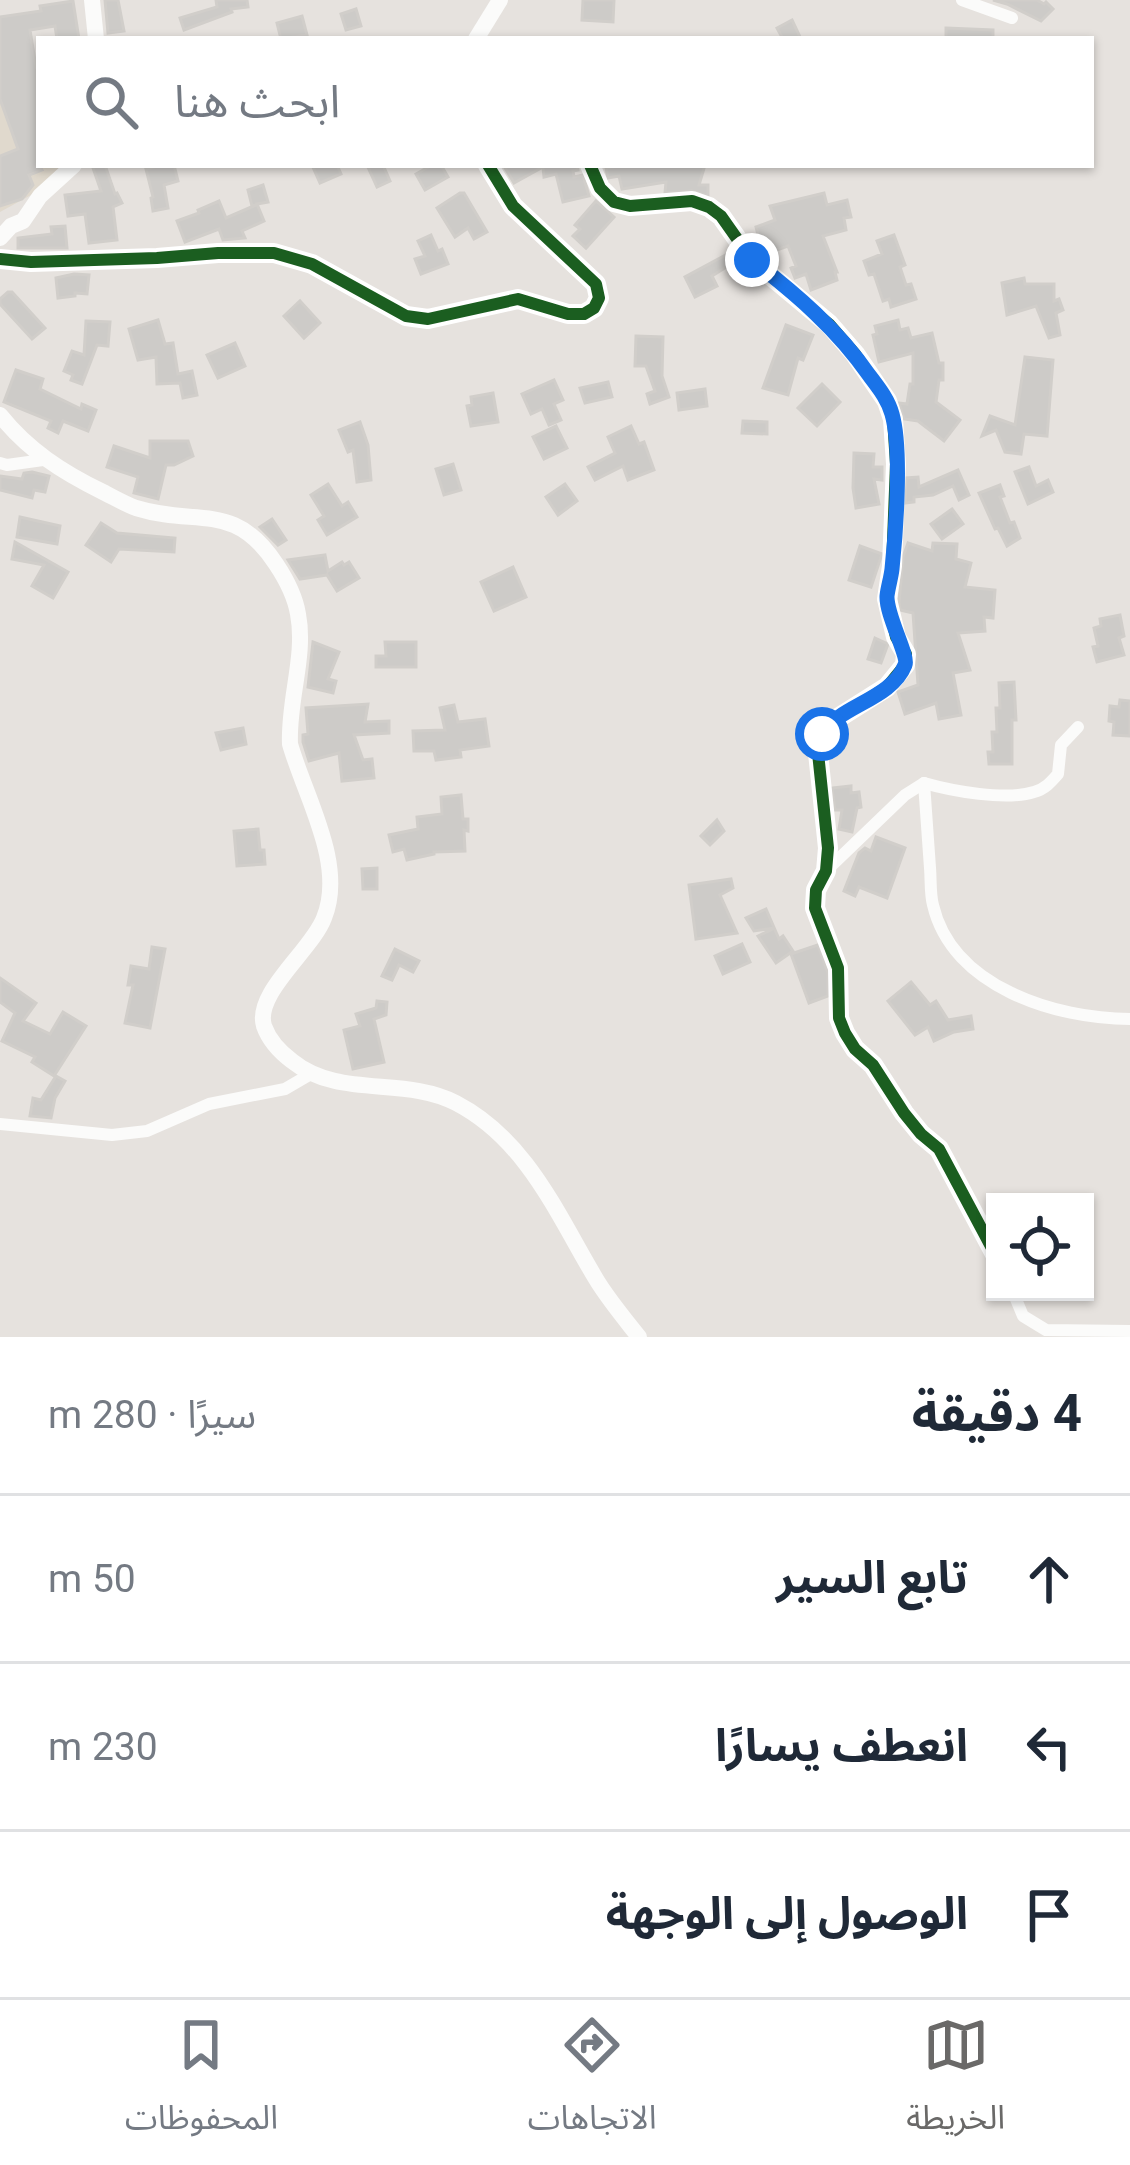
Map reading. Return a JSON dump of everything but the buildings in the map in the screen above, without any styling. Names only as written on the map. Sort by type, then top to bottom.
[{"type":"main road","points":[[92,0],[96,36]]},
{"type":"main road","points":[[478,36],[500,0]]},
{"type":"main road","points":[[0,238],[71,168]]},
{"type":"main road","points":[[0,259],[31,262],[274,253],[312,264],[406,316],[428,319],[518,299],[568,314],[594,308],[596,284],[513,206],[490,168]]},
{"type":"main road","points":[[0,415],[43,460],[136,508],[221,520],[246,530],[272,558],[296,602],[300,640],[291,695],[290,744],[332,874],[329,902],[317,933],[269,994],[262,1010],[264,1027],[282,1053],[309,1075],[363,1087],[426,1093],[454,1102],[508,1142],[532,1171],[596,1280],[639,1337]]},
{"type":"street","points":[[962,0],[1012,18]]},
{"type":"street","points":[[591,168],[600,188],[614,202],[630,206],[692,201],[721,216],[752,260],[829,324],[887,401],[896,464],[886,599],[906,654],[905,665],[887,687],[822,734],[818,754],[826,812],[826,871]]},
{"type":"street","points":[[0,463],[43,460]]},
{"type":"street","points":[[986,1237],[939,1149],[921,1134],[845,1033],[839,1018],[838,968],[815,908],[816,890],[826,871],[905,795],[924,783],[1012,795],[1040,790],[1058,774],[1061,746],[1078,727]]},
{"type":"street","points":[[924,783],[933,905],[949,945],[975,971],[1036,1004],[1099,1018],[1130,1019]]},
{"type":"street","points":[[0,1124],[112,1136],[147,1132],[209,1104],[285,1089],[309,1075]]},
{"type":"street","points":[[1017,1301],[1024,1316],[1046,1330],[1130,1331]]},
{"type":"shaded area","points":[[0,73],[36,168],[60,168],[42,189],[0,212]]},
{"type":"cycle path","points":[[0,259],[31,262],[274,253],[312,264],[406,316],[428,319],[518,299],[568,314],[594,308],[599,298],[596,284],[513,206],[490,168]]},
{"type":"cycle path","points":[[591,168],[600,188],[614,202],[630,206],[692,201],[721,216],[752,260],[829,324],[887,401],[896,464],[887,599],[896,637],[906,654],[905,665],[887,687],[822,734],[818,753],[828,848],[815,908],[838,968],[839,1018],[845,1033],[921,1134],[939,1149],[986,1237]]},
{"type":"route","points":[[752,260],[829,324],[887,401],[893,419],[896,464],[886,599],[906,654],[905,665],[887,687],[822,734]]}]
